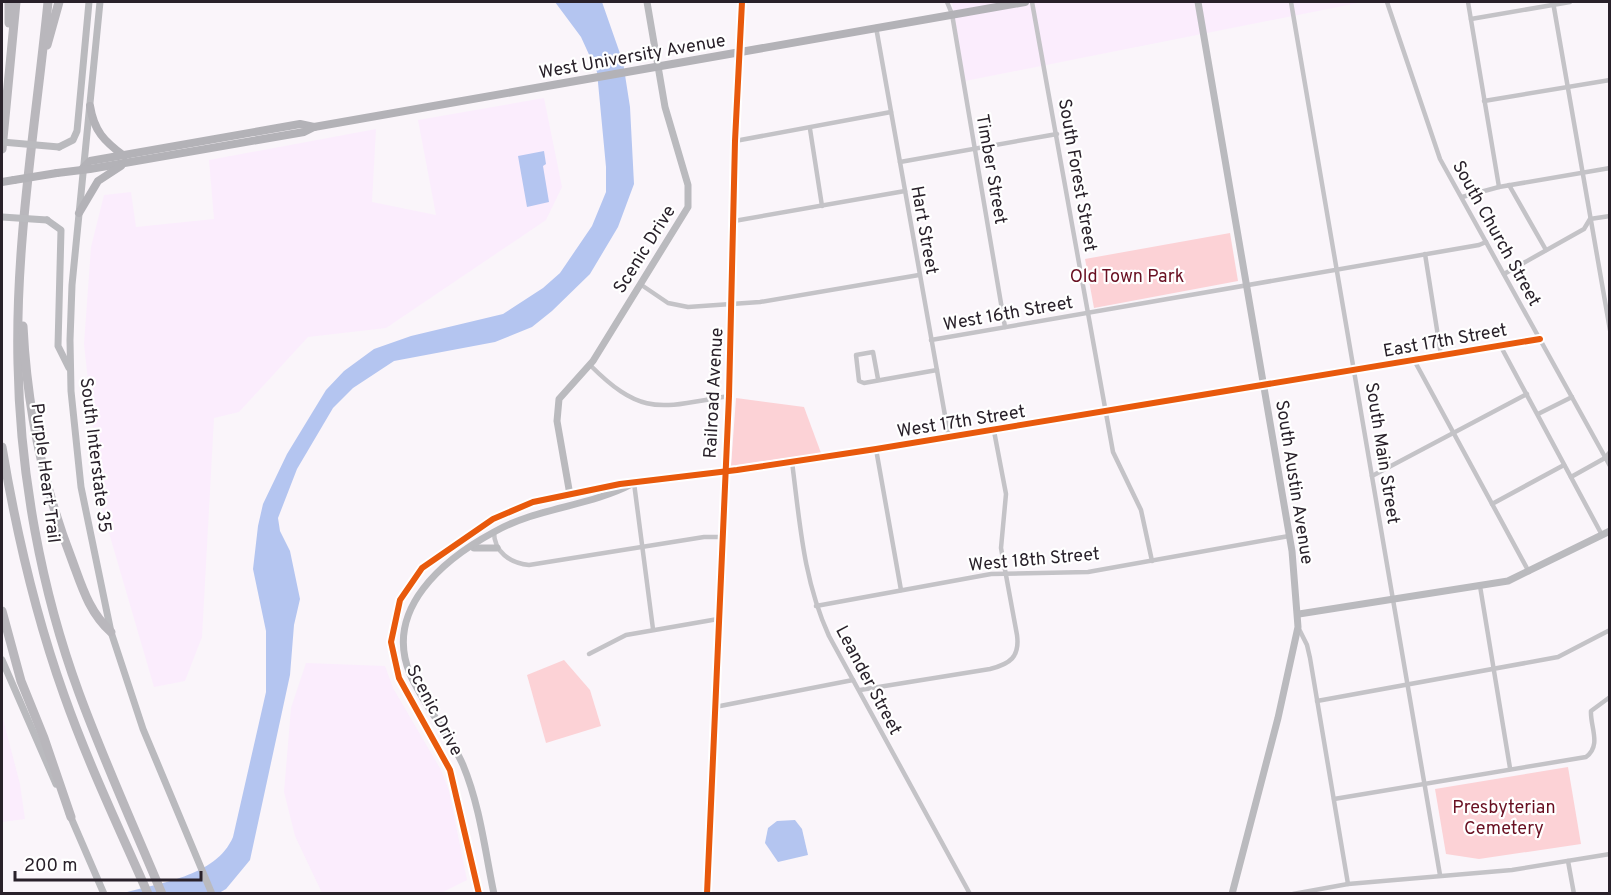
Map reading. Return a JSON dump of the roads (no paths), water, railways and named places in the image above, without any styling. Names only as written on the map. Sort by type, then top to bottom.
[{"type":"highway","points":[[5,115],[9,2]]},
{"type":"highway","points":[[2,148],[16,2]]},
{"type":"highway","name":"Purple Heart Trail","points":[[48,2],[20,264],[18,366],[21,423],[40,555],[79,693],[162,894]]},
{"type":"highway","points":[[41,61],[59,2]]},
{"type":"highway","points":[[20,264],[26,385],[43,476],[56,520],[90,606],[98,620],[111,632]]},
{"type":"highway","name":"Purple Heart Trail","points":[[2,447],[22,553],[39,617],[70,712],[147,894]]},
{"type":"highway","points":[[2,611],[21,681],[44,738],[70,817]]},
{"type":"main road","name":"West University Avenue","points":[[2,182],[83,168],[90,161],[125,159],[300,124],[314,127],[1025,2]]},
{"type":"main road","points":[[79,213],[98,181],[125,159],[100,136],[93,123],[90,106]]},
{"type":"street","points":[[2,142],[59,147],[73,140],[77,131],[89,2]]},
{"type":"street","name":"South Interstate 35","points":[[100,2],[72,285],[70,370],[81,487],[111,632],[159,771],[212,894]]},
{"type":"street","name":"Scenic Drive","points":[[494,894],[475,800],[457,752],[410,674],[404,635],[410,610],[420,591],[437,572],[494,532],[526,516],[572,504],[557,406],[563,393],[590,365],[684,216],[689,199],[688,185],[665,107],[647,2]]},
{"type":"street","name":"Railroad Avenue","points":[[707,894],[729,396],[735,141],[742,2]]},
{"type":"street","name":"Timber Street","points":[[947,2],[952,14],[1005,327]]},
{"type":"street","name":"South Forest Street","points":[[1032,2],[1113,452],[1141,510],[1152,561]]},
{"type":"street","name":"South Austin Avenue","points":[[1198,2],[1289,536],[1299,614],[1278,718],[1232,894]]},
{"type":"street","name":"South Main Street","points":[[1291,2],[1356,370],[1440,875]]},
{"type":"street","name":"South Church Street","points":[[1387,2],[1434,143],[1610,466]]},
{"type":"street","points":[[1468,2],[1499,187]]},
{"type":"street","points":[[1471,19],[1553,3],[1570,2]]},
{"type":"street","points":[[1553,3],[1610,330]]},
{"type":"street","name":"Hart Street","points":[[876,27],[949,438]]},
{"type":"street","points":[[1484,101],[1610,80]]},
{"type":"street","points":[[735,141],[810,129],[891,112]]},
{"type":"street","points":[[810,129],[822,206]]},
{"type":"street","points":[[900,162],[1057,134]]},
{"type":"street","points":[[1462,197],[1509,185],[1610,168]]},
{"type":"street","points":[[1509,185],[1546,250]]},
{"type":"street","points":[[734,221],[905,190]]},
{"type":"street","points":[[1590,219],[1610,216]]},
{"type":"street","points":[[2,217],[47,220],[62,230],[58,346],[70,370]]},
{"type":"street","points":[[1504,274],[1584,229],[1590,219]]},
{"type":"street","name":"West 16th Street","points":[[932,340],[1425,255],[1486,242]]},
{"type":"street","points":[[1425,255],[1441,355]]},
{"type":"street","points":[[640,284],[658,298],[678,306],[732,304],[919,274]]},
{"type":"street","name":"East 17th Street","points":[[1356,370],[1540,339]]},
{"type":"street","points":[[1500,345],[1602,535]]},
{"type":"street","points":[[878,379],[873,352],[856,356],[859,381],[864,383],[936,370]]},
{"type":"street","points":[[1414,360],[1529,572]]},
{"type":"street","points":[[590,365],[620,393],[649,405],[672,405],[729,396]]},
{"type":"street","name":"West 17th Street","points":[[570,493],[994,431],[1356,370]]},
{"type":"street","points":[[1372,476],[1527,394]]},
{"type":"street","points":[[1538,414],[1572,397]]},
{"type":"street","points":[[860,690],[990,669],[1012,660],[1018,645],[1001,539],[1006,494],[994,431]]},
{"type":"street","points":[[876,449],[902,590]]},
{"type":"street","points":[[1571,477],[1605,459],[1610,452]]},
{"type":"street","name":"Leander Street","points":[[792,462],[807,573],[816,606],[853,680],[970,894]]},
{"type":"street","points":[[1492,504],[1564,465]]},
{"type":"street","points":[[634,483],[640,548],[652,629]]},
{"type":"street","name":"West 17th Street","points":[[572,504],[588,501],[634,483]]},
{"type":"street","name":"Scenic Drive","points":[[479,894],[459,803],[444,758],[404,691],[395,667],[391,642],[400,600],[422,568],[493,519],[517,507],[570,493]]},
{"type":"street","points":[[1299,614],[1394,601],[1518,578],[1610,531]]},
{"type":"street","points":[[494,532],[497,548],[509,560],[529,565],[704,537],[721,537]]},
{"type":"street","name":"West 18th Street","points":[[816,606],[1005,573],[1068,574],[1289,536]]},
{"type":"street","points":[[466,551],[478,547],[497,548]]},
{"type":"street","points":[[1480,586],[1510,768]]},
{"type":"street","points":[[590,654],[626,634],[718,619]]},
{"type":"street","points":[[1298,627],[1307,645],[1348,884]]},
{"type":"street","points":[[1317,701],[1558,657],[1610,630]]},
{"type":"street","points":[[2,660],[104,894]]},
{"type":"street","points":[[714,707],[853,680]]},
{"type":"street","points":[[1334,799],[1586,757],[1593,750],[1595,742],[1591,711],[1610,697]]},
{"type":"street","points":[[444,758],[457,752]]},
{"type":"street","points":[[459,803],[475,800]]},
{"type":"street","points":[[1293,894],[1348,884],[1512,870],[1610,854]]},
{"type":"street","points":[[1569,861],[1574,894]]},
{"type":"street","points":[[474,870],[489,867]]},
{"type":"water","points":[[555,2],[602,2],[623,62],[630,107],[634,184],[618,227],[590,274],[532,327],[495,342],[394,361],[353,388],[333,408],[297,469],[278,518],[280,531],[290,551],[300,599],[294,625],[290,675],[250,860],[226,889],[219,893],[120,894],[168,882],[200,870],[225,850],[233,837],[266,692],[266,631],[253,569],[258,526],[263,504],[287,454],[326,390],[344,371],[374,349],[411,336],[503,314],[543,288],[560,273],[592,226],[606,192],[606,167],[597,72],[581,37]]},
{"type":"water","points":[[544,151],[546,164],[543,166],[549,202],[527,207],[518,156]]},
{"type":"water","points":[[795,820],[802,829],[808,855],[778,862],[765,843],[768,828],[777,821]]},
{"type":"park label","name":"Old Town Park","points":[[1127,276]]},
{"type":"park label","name":"Presbyterian Cemetery","points":[[1504,817]]}]
